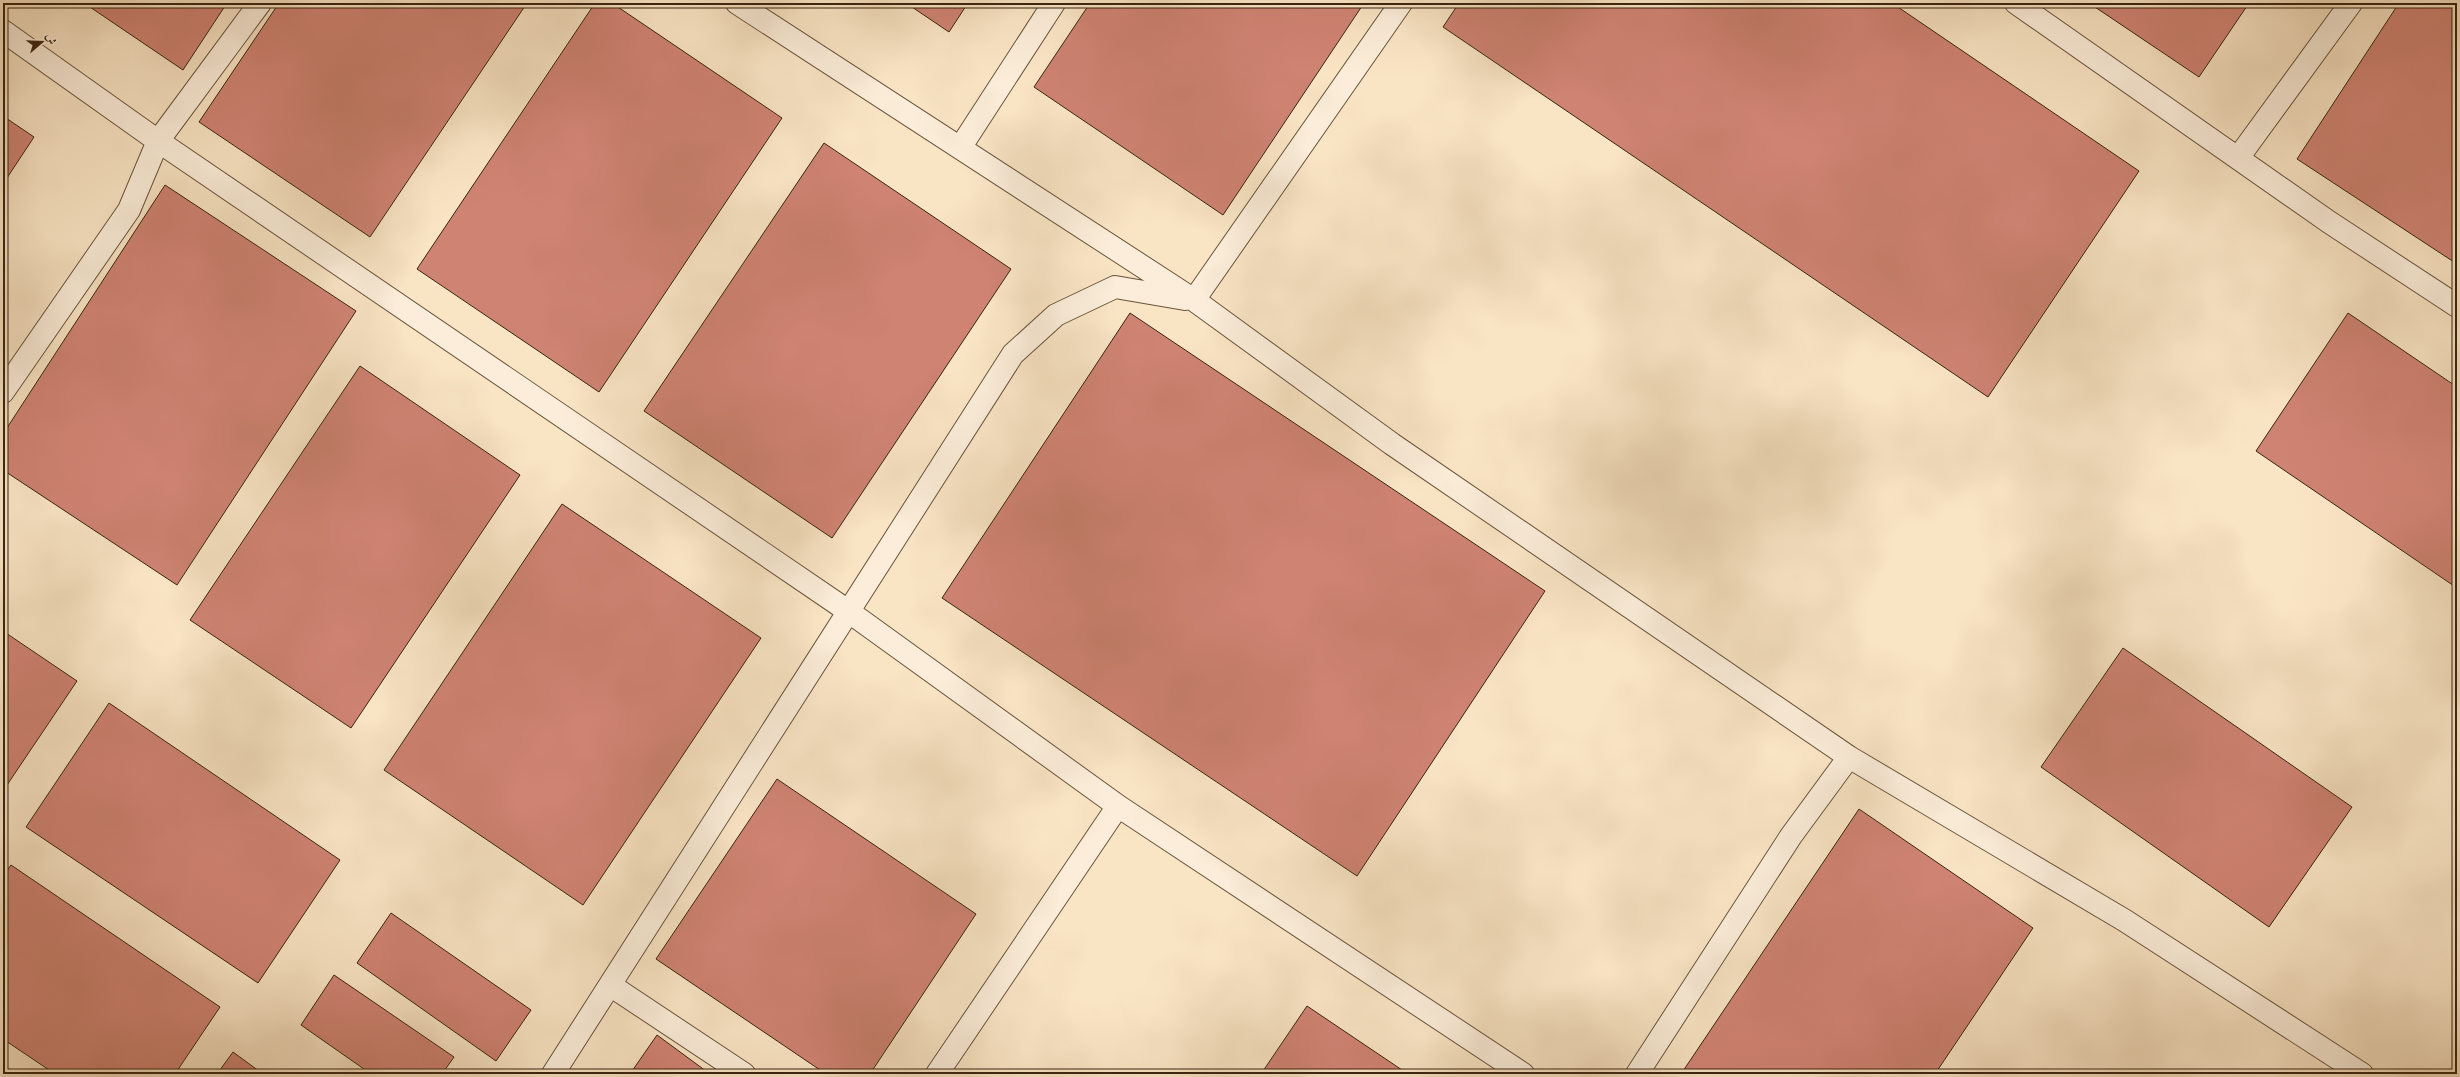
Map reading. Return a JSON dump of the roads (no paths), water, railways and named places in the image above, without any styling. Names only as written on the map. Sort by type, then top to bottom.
[{"type":"lane","points":[[3,392],[129,210],[158,141],[260,3]]},
{"type":"lane","points":[[737,3],[1194,300],[1392,444],[1849,757],[2124,920],[2362,1074]]},
{"type":"lane","points":[[960,148],[1054,3]]},
{"type":"lane","points":[[1194,300],[1401,3]]},
{"type":"lane","points":[[2016,3],[2329,222],[2457,306]]},
{"type":"lane","points":[[2238,158],[2351,3]]},
{"type":"lane","points":[[3,31],[158,141],[848,611],[1118,806],[1523,1074]]},
{"type":"lane","points":[[553,1074],[1013,354],[1056,315],[1115,287],[1194,300]]},
{"type":"lane","points":[[1637,1074],[1791,836],[1849,757]]},
{"type":"lane","points":[[937,1074],[1118,806]]},
{"type":"lane","points":[[610,985],[744,1074]]}]
